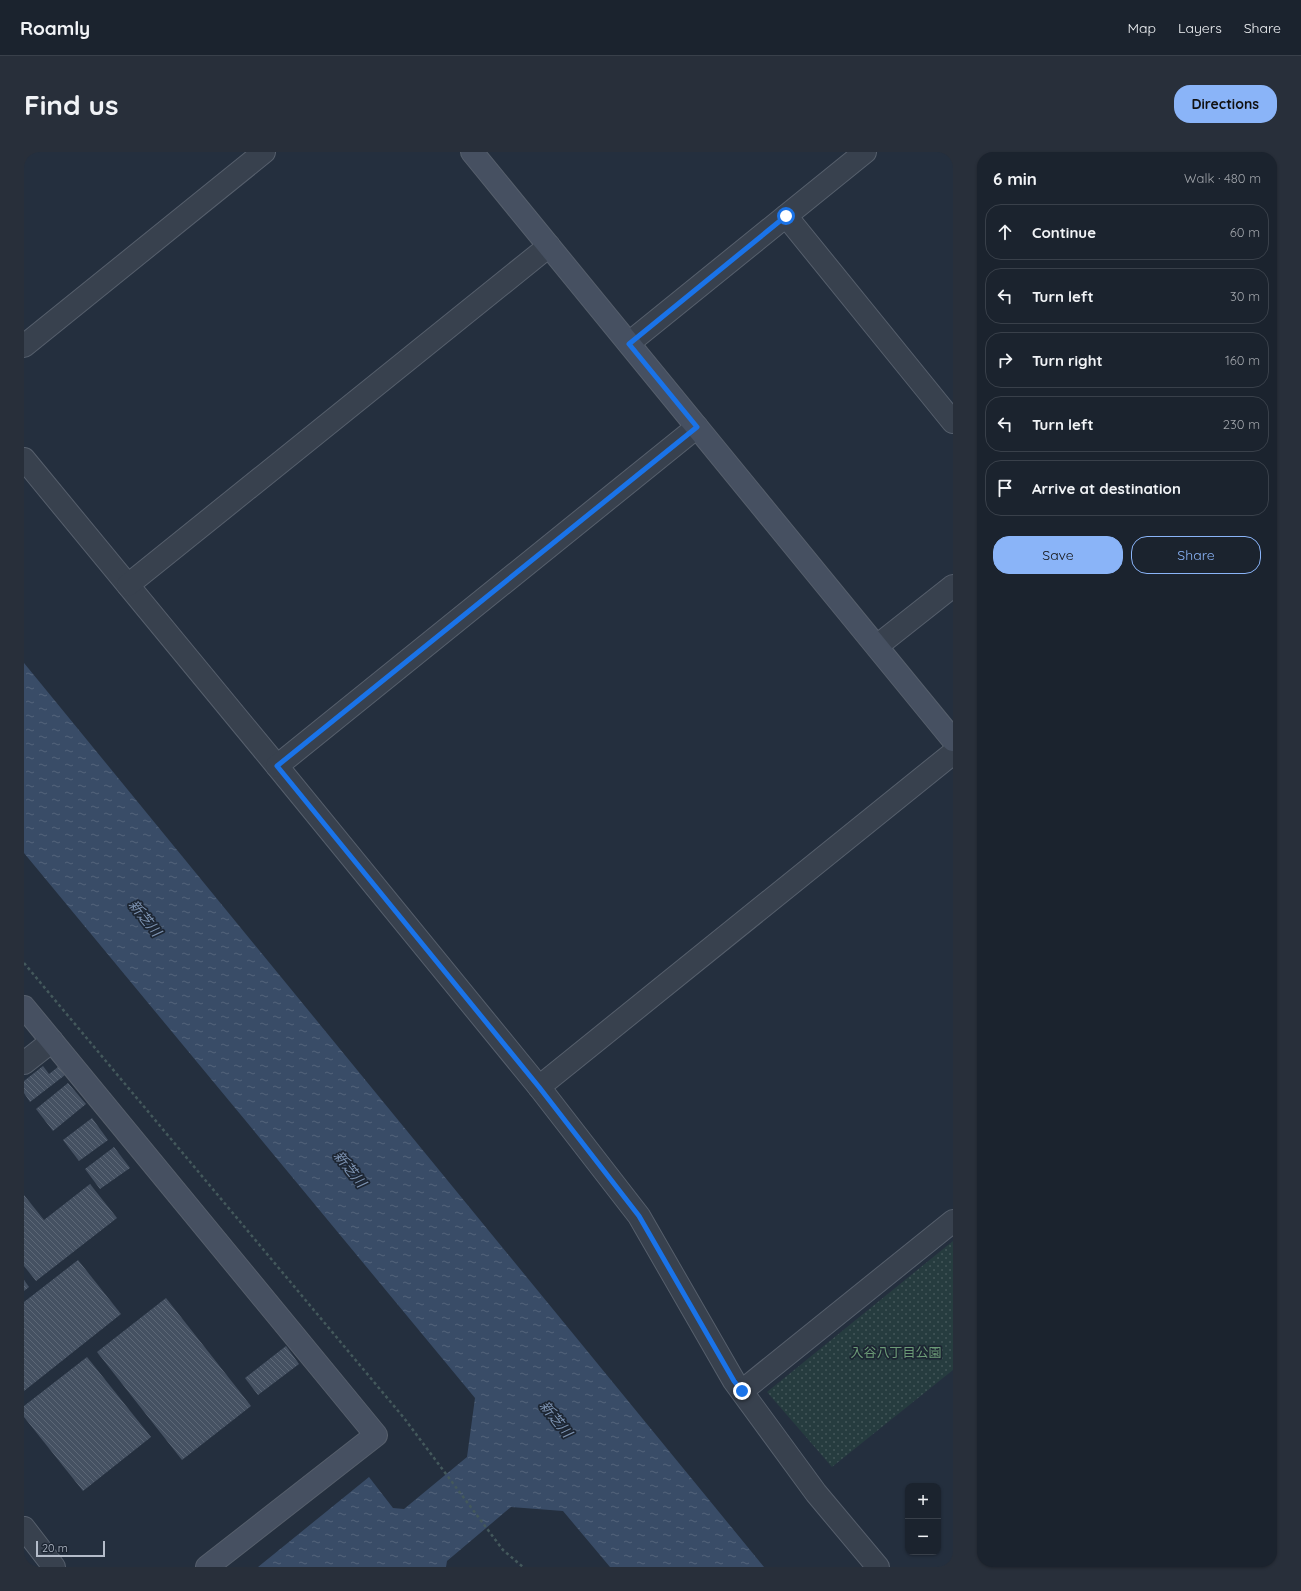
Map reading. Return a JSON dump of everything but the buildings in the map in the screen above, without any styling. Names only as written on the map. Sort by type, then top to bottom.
[{"type":"street","points":[[24,346],[264,152]]},
{"type":"street","points":[[472,152],[953,740]]},
{"type":"street","points":[[629,344],[864,152]]},
{"type":"street","points":[[786,216],[953,422]]},
{"type":"street","points":[[128,585],[549,246]]},
{"type":"street","points":[[277,766],[697,427]]},
{"type":"street","points":[[24,459],[539,1087],[639,1216],[730,1374],[816,1493],[878,1567]]},
{"type":"street","points":[[877,646],[953,586]]},
{"type":"street","points":[[539,1087],[953,752]]},
{"type":"street","points":[[24,1007],[376,1436],[207,1567]]},
{"type":"street","points":[[24,1063],[52,1041]]},
{"type":"street","points":[[742,1391],[953,1221]]},
{"type":"street","points":[[24,1528],[54,1567]]},
{"type":"path","points":[[24,963],[404,1418],[503,1550],[523,1567]]},
{"type":"green space","name":"入谷八丁目公園","points":[[953,1241],[953,1370],[832,1467],[767,1392]]},
{"type":"water","name":"新芝川","points":[[24,663],[764,1567],[610,1567],[563,1511],[511,1507],[447,1561],[446,1567],[258,1567],[369,1477],[393,1508],[404,1509],[467,1457],[475,1398],[24,853]]},
{"type":"route","points":[[742,1391],[734,1381],[639,1216],[539,1087],[277,766],[697,427],[629,344],[786,216]]}]
